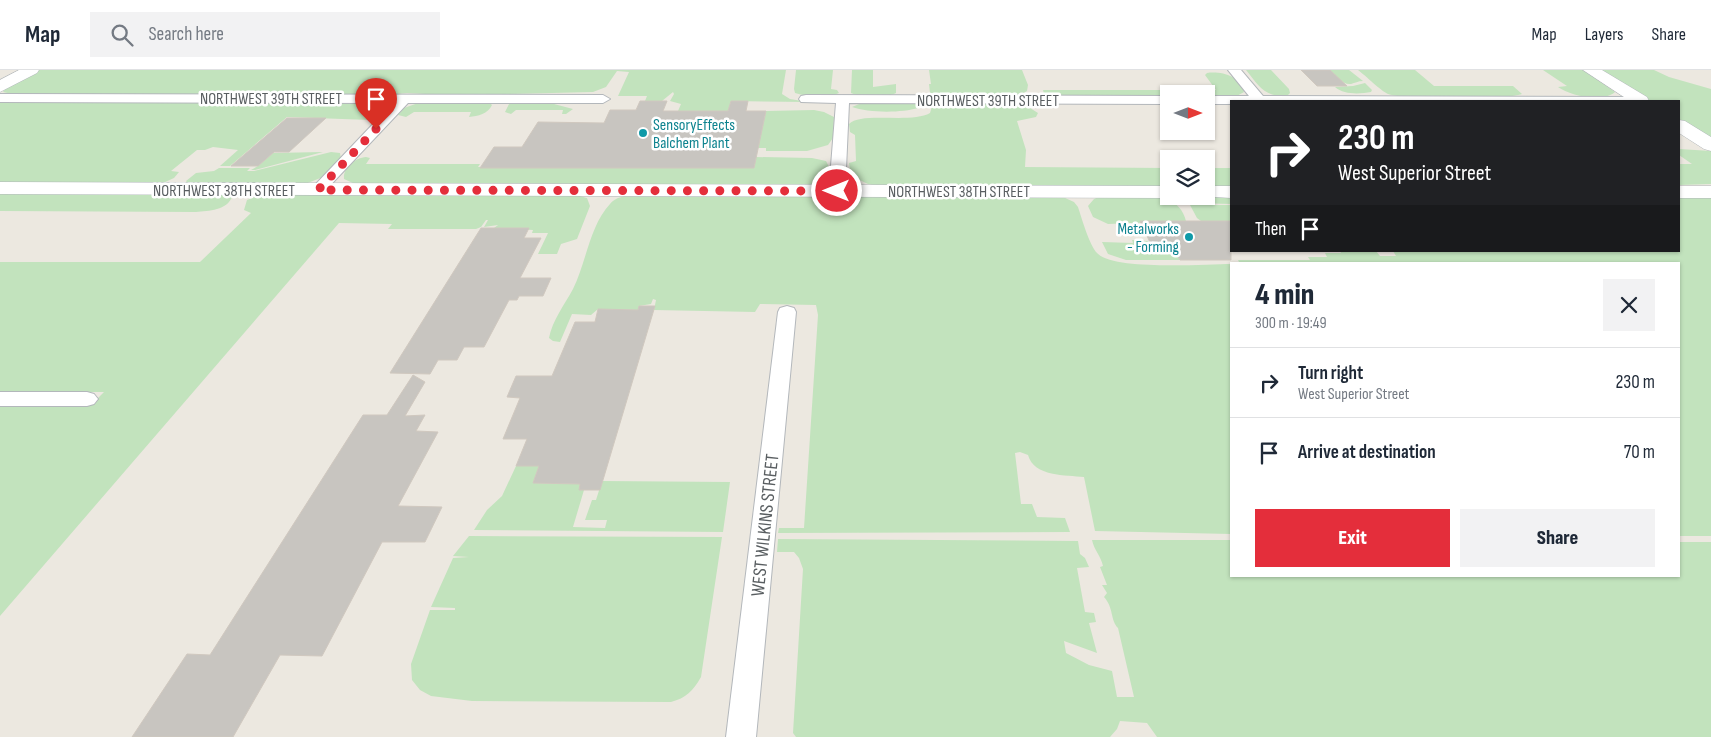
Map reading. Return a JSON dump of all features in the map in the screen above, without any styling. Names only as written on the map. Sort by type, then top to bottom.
[{"type":"main road","points":[[0,86],[31,70]]},
{"type":"main road","points":[[1591,70],[1638,100]]},
{"type":"main road","points":[[1680,126],[1711,145]]},
{"type":"main road","name":"NORTHWEST 38TH STREET","points":[[0,188],[1160,192]]},
{"type":"main road","points":[[1215,192],[1230,192]]},
{"type":"main road","points":[[1680,192],[1711,192]]},
{"type":"street","points":[[1234,70],[1258,100]]},
{"type":"street","name":"NORTHWEST 39TH STREET","points":[[0,98],[603,99]]},
{"type":"street","points":[[318,190],[405,98]]},
{"type":"street","points":[[837,191],[843,99]]},
{"type":"street","name":"NORTHWEST 39TH STREET","points":[[806,100],[1160,100]]},
{"type":"street","points":[[1215,100],[1230,100]]},
{"type":"street","name":"WEST WILKINS STREET","points":[[741,737],[787,312]]},
{"type":"street","points":[[0,399],[87,399]]},
{"type":"green space","points":[[39,70],[786,70],[782,94],[790,99],[808,102],[731,101],[728,111],[678,111],[681,104],[670,101],[674,94],[673,92],[662,101],[645,101],[647,96],[618,96],[629,72],[617,71],[606,87],[593,92],[510,95],[407,93],[386,95],[12,94],[3,92],[7,87]]},
{"type":"green space","points":[[796,70],[833,70],[831,89],[837,90],[839,93],[817,97],[795,93]]},
{"type":"green space","points":[[852,70],[873,70],[873,87],[896,84],[896,93],[874,97],[851,93]]},
{"type":"green space","points":[[929,70],[1022,70],[1028,85],[1027,91],[1020,95],[1011,96],[933,95],[930,93]]},
{"type":"green space","points":[[1246,70],[1271,70],[1289,89],[1290,93],[1287,96],[1279,96],[1267,92],[1259,86]]},
{"type":"green space","points":[[1330,70],[1349,70],[1363,81],[1351,84],[1345,83]]},
{"type":"green space","points":[[1358,70],[1415,70],[1434,86],[1513,86],[1522,94],[1477,98],[1397,96],[1385,92]]},
{"type":"green space","points":[[1543,70],[1584,70],[1615,92],[1595,98],[1570,93],[1558,87],[1567,86]]},
{"type":"green space","points":[[1599,70],[1654,70],[1669,77],[1711,89],[1711,139],[1680,120],[1680,100],[1648,100]]},
{"type":"green space","points":[[1207,73],[1218,73],[1235,78],[1244,92],[1235,97],[1215,97],[1215,85],[1212,85],[1205,75]]},
{"type":"green space","points":[[1365,83],[1372,90],[1371,92],[1347,93],[1335,87],[1353,86]]},
{"type":"green space","points":[[1043,90],[1160,90],[1160,97],[1066,97],[1044,94]]},
{"type":"green space","points":[[0,100],[385,102],[388,108],[380,117],[370,120],[287,117],[230,166],[220,166],[238,150],[213,147],[197,150],[171,171],[179,172],[174,178],[163,183],[0,182]]},
{"type":"green space","points":[[421,102],[489,102],[492,105],[485,112],[469,117],[471,112],[414,112],[406,117],[398,115],[404,108]]},
{"type":"green space","points":[[510,102],[554,104],[573,109],[566,114],[562,114],[563,110],[516,110],[511,114],[505,112]]},
{"type":"green space","points":[[864,102],[915,102],[920,105],[918,108],[911,110],[894,111],[876,111],[852,107]]},
{"type":"green space","points":[[933,103],[1022,103],[1038,113],[1036,117],[1017,121],[1026,150],[1025,167],[1160,168],[1160,187],[878,186],[868,184],[851,176],[849,163],[856,161],[855,135],[850,132],[849,124],[864,118],[911,118],[930,113]]},
{"type":"green space","points":[[814,110],[834,117],[833,138],[828,145],[807,151],[766,151],[766,148],[758,148],[766,111]]},
{"type":"green space","points":[[1680,149],[1711,151],[1711,184],[1680,185],[1680,164],[1692,164],[1680,156]]},
{"type":"green space","points":[[323,152],[255,170],[251,170],[273,153]]},
{"type":"green space","points":[[331,152],[340,153],[341,159],[323,177],[305,184],[188,184],[186,181],[196,173],[214,171],[219,168],[250,168],[247,171],[254,171]]},
{"type":"green space","points":[[366,157],[370,158],[366,164],[480,164],[478,167],[754,168],[756,157],[812,158],[826,161],[831,171],[830,177],[818,184],[810,185],[355,184],[344,179],[345,171],[350,164]]},
{"type":"green space","points":[[1215,168],[1230,168],[1230,187],[1215,187]]},
{"type":"green space","points":[[0,193],[225,194],[232,197],[222,207],[196,212],[0,211]]},
{"type":"green space","points":[[261,194],[576,195],[587,198],[590,206],[577,239],[561,244],[557,254],[538,254],[548,233],[532,233],[533,230],[494,228],[498,225],[484,227],[488,220],[476,229],[388,229],[392,224],[339,223],[0,616],[0,404],[90,406],[104,392],[0,392],[0,262],[200,262],[251,213],[244,210],[247,200]]},
{"type":"green space","points":[[647,194],[1063,197],[1074,202],[1078,207],[1091,244],[1097,253],[1107,259],[1161,265],[1230,264],[1230,534],[1095,531],[1084,477],[1052,474],[1044,471],[1031,462],[1028,455],[1020,452],[1015,453],[1021,504],[1032,504],[1037,517],[1065,518],[1070,532],[778,533],[779,528],[804,528],[818,315],[816,305],[760,304],[755,312],[654,310],[656,300],[653,299],[651,304],[639,306],[638,310],[598,309],[591,315],[572,314],[560,342],[549,338],[556,319],[578,279],[598,222],[613,201],[627,196]]},
{"type":"green space","points":[[1139,195],[1160,197],[1160,205],[1176,205],[1181,210],[1186,221],[1108,224],[1093,217],[1088,206],[1094,199],[1101,196]]},
{"type":"green space","points":[[1215,196],[1230,198],[1230,204],[1215,204]]},
{"type":"green space","points":[[1680,196],[1711,196],[1711,536],[1680,536],[1680,262],[1239,262],[1238,260],[1310,260],[1308,257],[1327,257],[1325,253],[1340,252],[1377,252],[1380,256],[1396,256],[1394,252],[1680,252]]},
{"type":"green space","points":[[1190,205],[1230,205],[1230,221],[1201,221],[1197,218]]},
{"type":"green space","points":[[1132,240],[1159,244],[1172,250],[1180,260],[1126,260],[1108,254],[1102,242],[1133,243]]},
{"type":"green space","points":[[516,466],[539,466],[533,483],[580,484],[579,490],[584,490],[573,527],[605,528],[607,520],[585,520],[592,500],[596,500],[602,481],[730,482],[723,532],[474,530],[487,510],[502,496]]},
{"type":"green space","points":[[469,536],[722,537],[701,677],[698,682],[685,696],[671,702],[472,701],[431,696],[420,690],[412,680],[411,664],[430,610],[455,610],[455,608],[431,607],[453,558],[469,557],[453,556]]},
{"type":"green space","points":[[778,539],[1078,541],[1080,554],[1085,558],[1089,567],[1077,568],[1085,612],[1094,613],[1096,622],[1089,623],[1097,653],[1064,641],[1066,653],[1089,665],[1112,671],[1117,697],[1134,697],[1118,628],[1104,597],[1107,593],[1102,585],[1107,585],[1100,567],[1103,566],[1092,540],[1230,540],[1230,577],[1680,577],[1680,542],[1711,542],[1711,737],[1157,737],[1147,723],[1120,721],[1117,729],[1110,737],[796,737],[793,733],[803,569],[799,558],[794,552],[777,552]]},
{"type":"building","points":[[1301,70],[1330,70],[1347,86],[1317,86]]},
{"type":"building","name":"SensoryEffects Balchem Plant","points":[[640,101],[667,101],[663,111],[728,111],[731,101],[748,101],[746,111],[766,111],[754,168],[480,168],[494,147],[522,147],[538,122],[604,123],[610,110],[636,110]]},
{"type":"building","points":[[287,118],[326,118],[289,152],[274,152],[258,166],[231,166]]},
{"type":"building","name":"Metalworks - Forming","points":[[1140,221],[1230,221],[1231,260],[1180,260],[1176,253],[1155,253]]},
{"type":"building","points":[[481,228],[529,228],[524,238],[541,238],[520,278],[551,278],[543,296],[519,296],[517,300],[509,300],[484,347],[464,347],[457,360],[438,360],[430,374],[390,373]]},
{"type":"building","points":[[639,306],[655,306],[600,490],[579,490],[580,484],[533,483],[539,466],[516,466],[527,439],[503,439],[520,398],[507,397],[516,376],[552,376],[575,322],[595,322],[598,309],[638,310]]},
{"type":"building","points":[[413,375],[425,382],[405,416],[425,415],[416,431],[438,432],[398,506],[442,507],[425,542],[382,542],[322,656],[280,655],[233,737],[132,737],[187,654],[210,655],[363,415],[387,415]]},
{"type":"place","name":"SensoryEffects Balchem Plant","points":[[643,133]]},
{"type":"place","name":"Metalworks - Forming","points":[[1189,237]]},
{"type":"route","points":[[376,129],[318,190],[837,191]]}]
